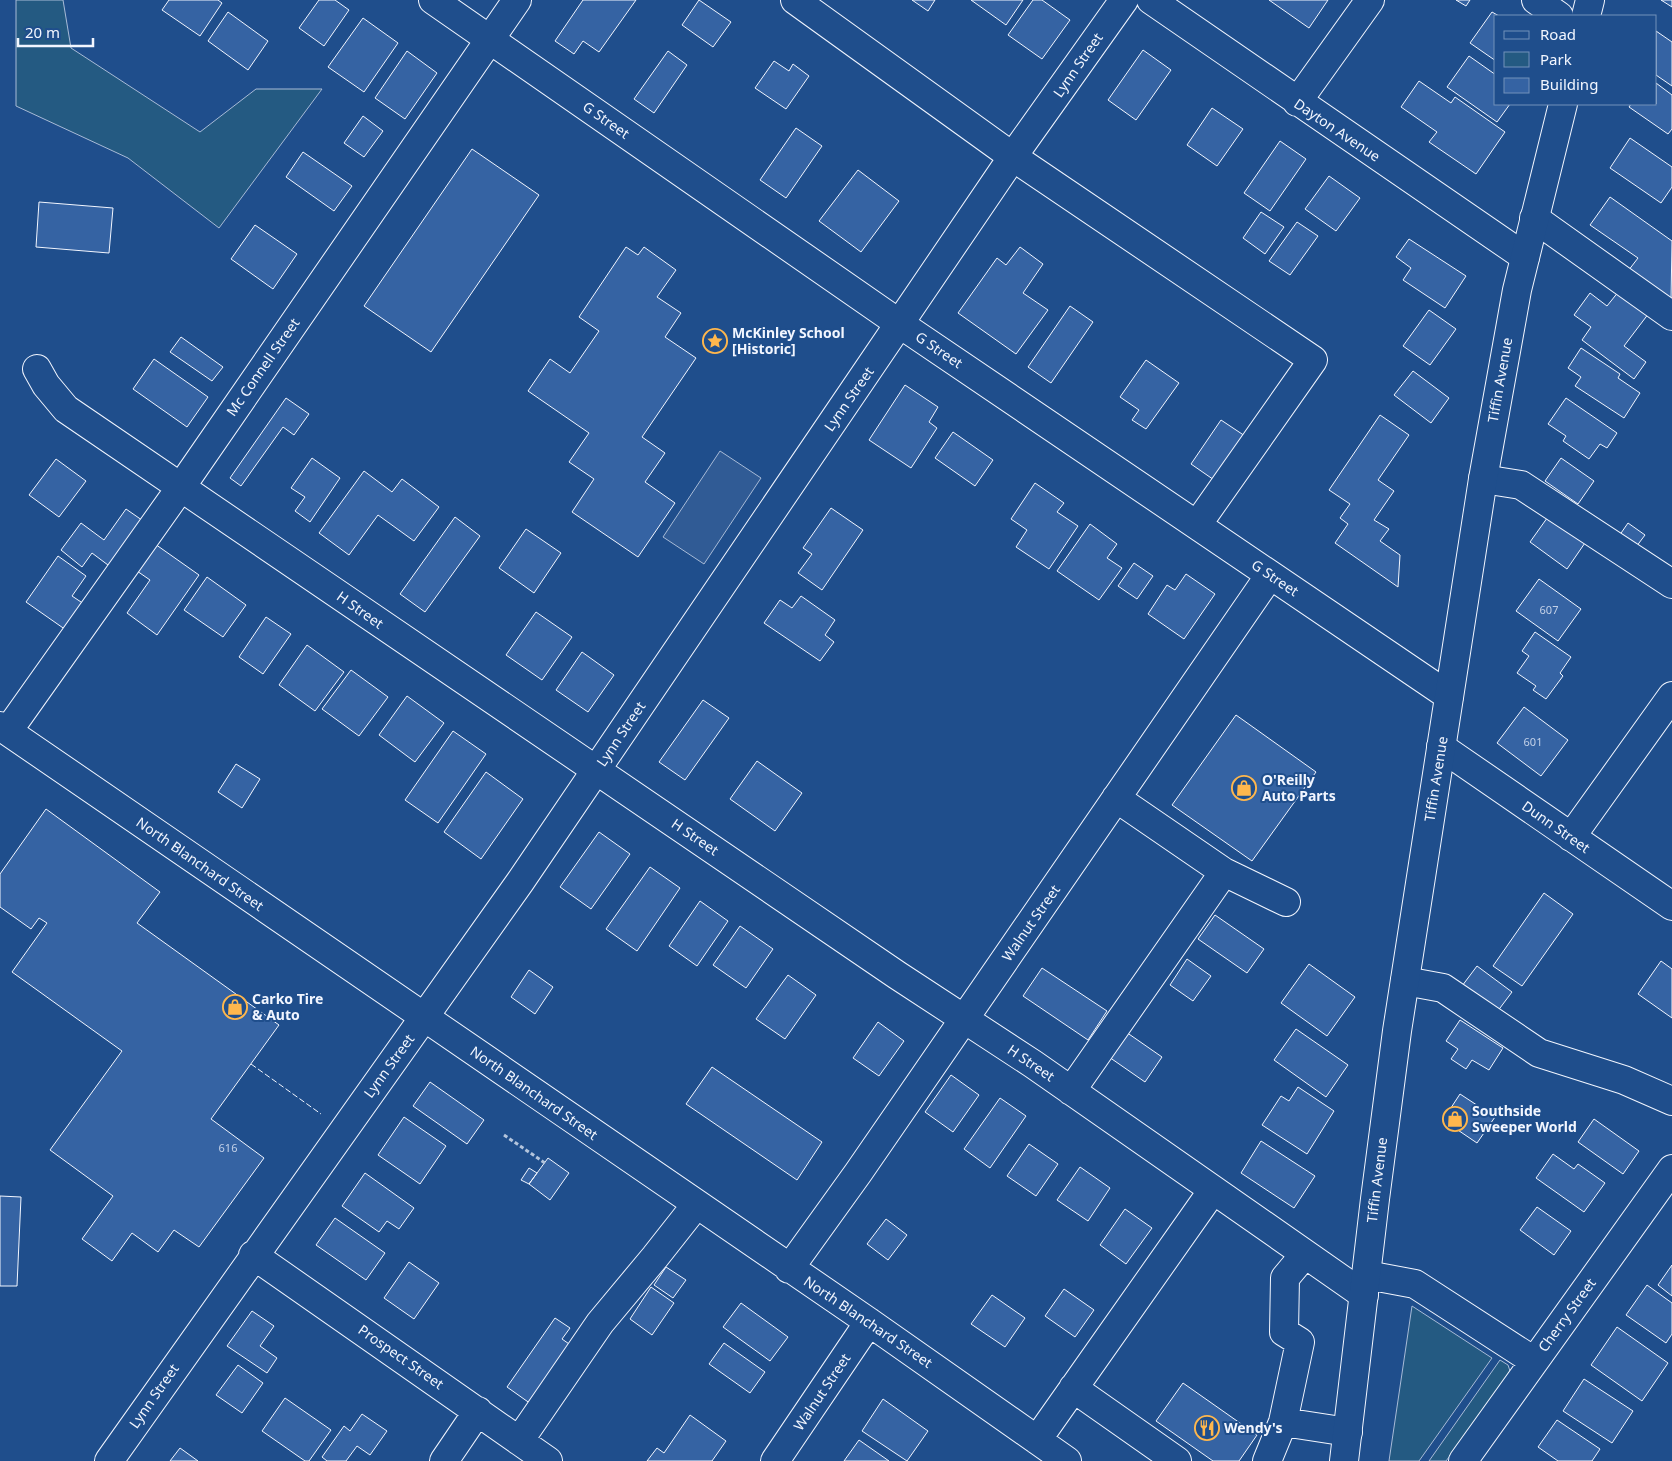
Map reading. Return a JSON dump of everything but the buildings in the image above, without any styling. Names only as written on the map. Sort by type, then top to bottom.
[{"type":"main road","name":"G Street","points":[[433,0],[900,324],[1449,696]]},
{"type":"main road","name":"Mc Connell Street","points":[[4,729],[181,487],[517,0]]},
{"type":"main road","points":[[794,0],[1013,157],[1313,360],[1197,525]]},
{"type":"main road","name":"Lynn Street","points":[[109,1461],[597,770],[740,556],[1013,157],[1124,0]]},
{"type":"main road","name":"Dayton Avenue","points":[[1151,0],[1525,257]]},
{"type":"main road","points":[[1297,102],[1370,0]]},
{"type":"main road","points":[[1536,0],[1558,15]]},
{"type":"main road","points":[[1586,15],[1590,0]]},
{"type":"main road","name":"Tiffin Avenue","points":[[1344,1461],[1366,1285],[1374,1199],[1405,981],[1483,479],[1496,401],[1525,257],[1562,105]]},
{"type":"main road","points":[[1534,218],[1672,316]]},
{"type":"main road","name":"H Street","points":[[37,369],[46,385],[66,409],[388,630],[897,975],[964,1018],[1305,1254],[1366,1285]]},
{"type":"main road","points":[[1483,479],[1521,485],[1672,584]]},
{"type":"main road","name":"Walnut Street","points":[[789,1269],[1270,575]]},
{"type":"main road","points":[[1571,837],[1672,696]]},
{"type":"main road","name":"North Blanchard Street","points":[[4,729],[789,1269],[869,1322],[1067,1461]]},
{"type":"main road","name":"Dunn Street","points":[[1441,747],[1672,906]]},
{"type":"main road","points":[[1116,798],[1224,872],[1286,902]]},
{"type":"main road","points":[[1071,1091],[1224,872]]},
{"type":"main road","points":[[1405,981],[1443,988],[1539,1053],[1624,1080],[1672,1101]]},
{"type":"main road","name":"Cherry Street","points":[[1463,1461],[1672,1169]]},
{"type":"main road","points":[[1037,1440],[1213,1190]]},
{"type":"main road","points":[[519,1441],[600,1323],[696,1205]]},
{"type":"main road","points":[[1267,1461],[1283,1422],[1300,1342],[1284,1332],[1285,1278],[1305,1254]]},
{"type":"main road","name":"Prospect Street","points":[[253,1255],[548,1461]]},
{"type":"main road","points":[[1366,1285],[1415,1284],[1534,1361]]},
{"type":"main road","name":"Walnut Street","points":[[775,1461],[869,1322]]},
{"type":"main road","points":[[1073,1388],[1177,1461]]},
{"type":"main road","points":[[444,1461],[478,1411]]},
{"type":"main road","points":[[1283,1422],[1348,1432]]},
{"type":"path","points":[[504,1135],[544,1163]]},
{"type":"green space","points":[[16,0],[63,0],[71,48],[200,132],[256,89],[322,89],[219,228],[128,158],[16,106]]},
{"type":"green space","points":[[1412,1306],[1492,1358],[1419,1461],[1389,1461]]},
{"type":"green space","points":[[1500,1360],[1508,1365],[1511,1374],[1446,1461],[1429,1461]]},
{"type":"shaded area","points":[[720,451],[761,478],[704,564],[663,537]]},
{"type":"fence","points":[[251,1064],[321,1114]]},
{"type":"place","name":"McKinley School [Historic]","points":[[715,341]]},
{"type":"place","name":"O'Reilly Auto Parts","points":[[1244,788]]},
{"type":"place","name":"Carko Tire & Auto","points":[[235,1007]]},
{"type":"place","name":"Southside Sweeper World","points":[[1455,1119]]},
{"type":"place","name":"Wendy's","points":[[1207,1428]]}]
